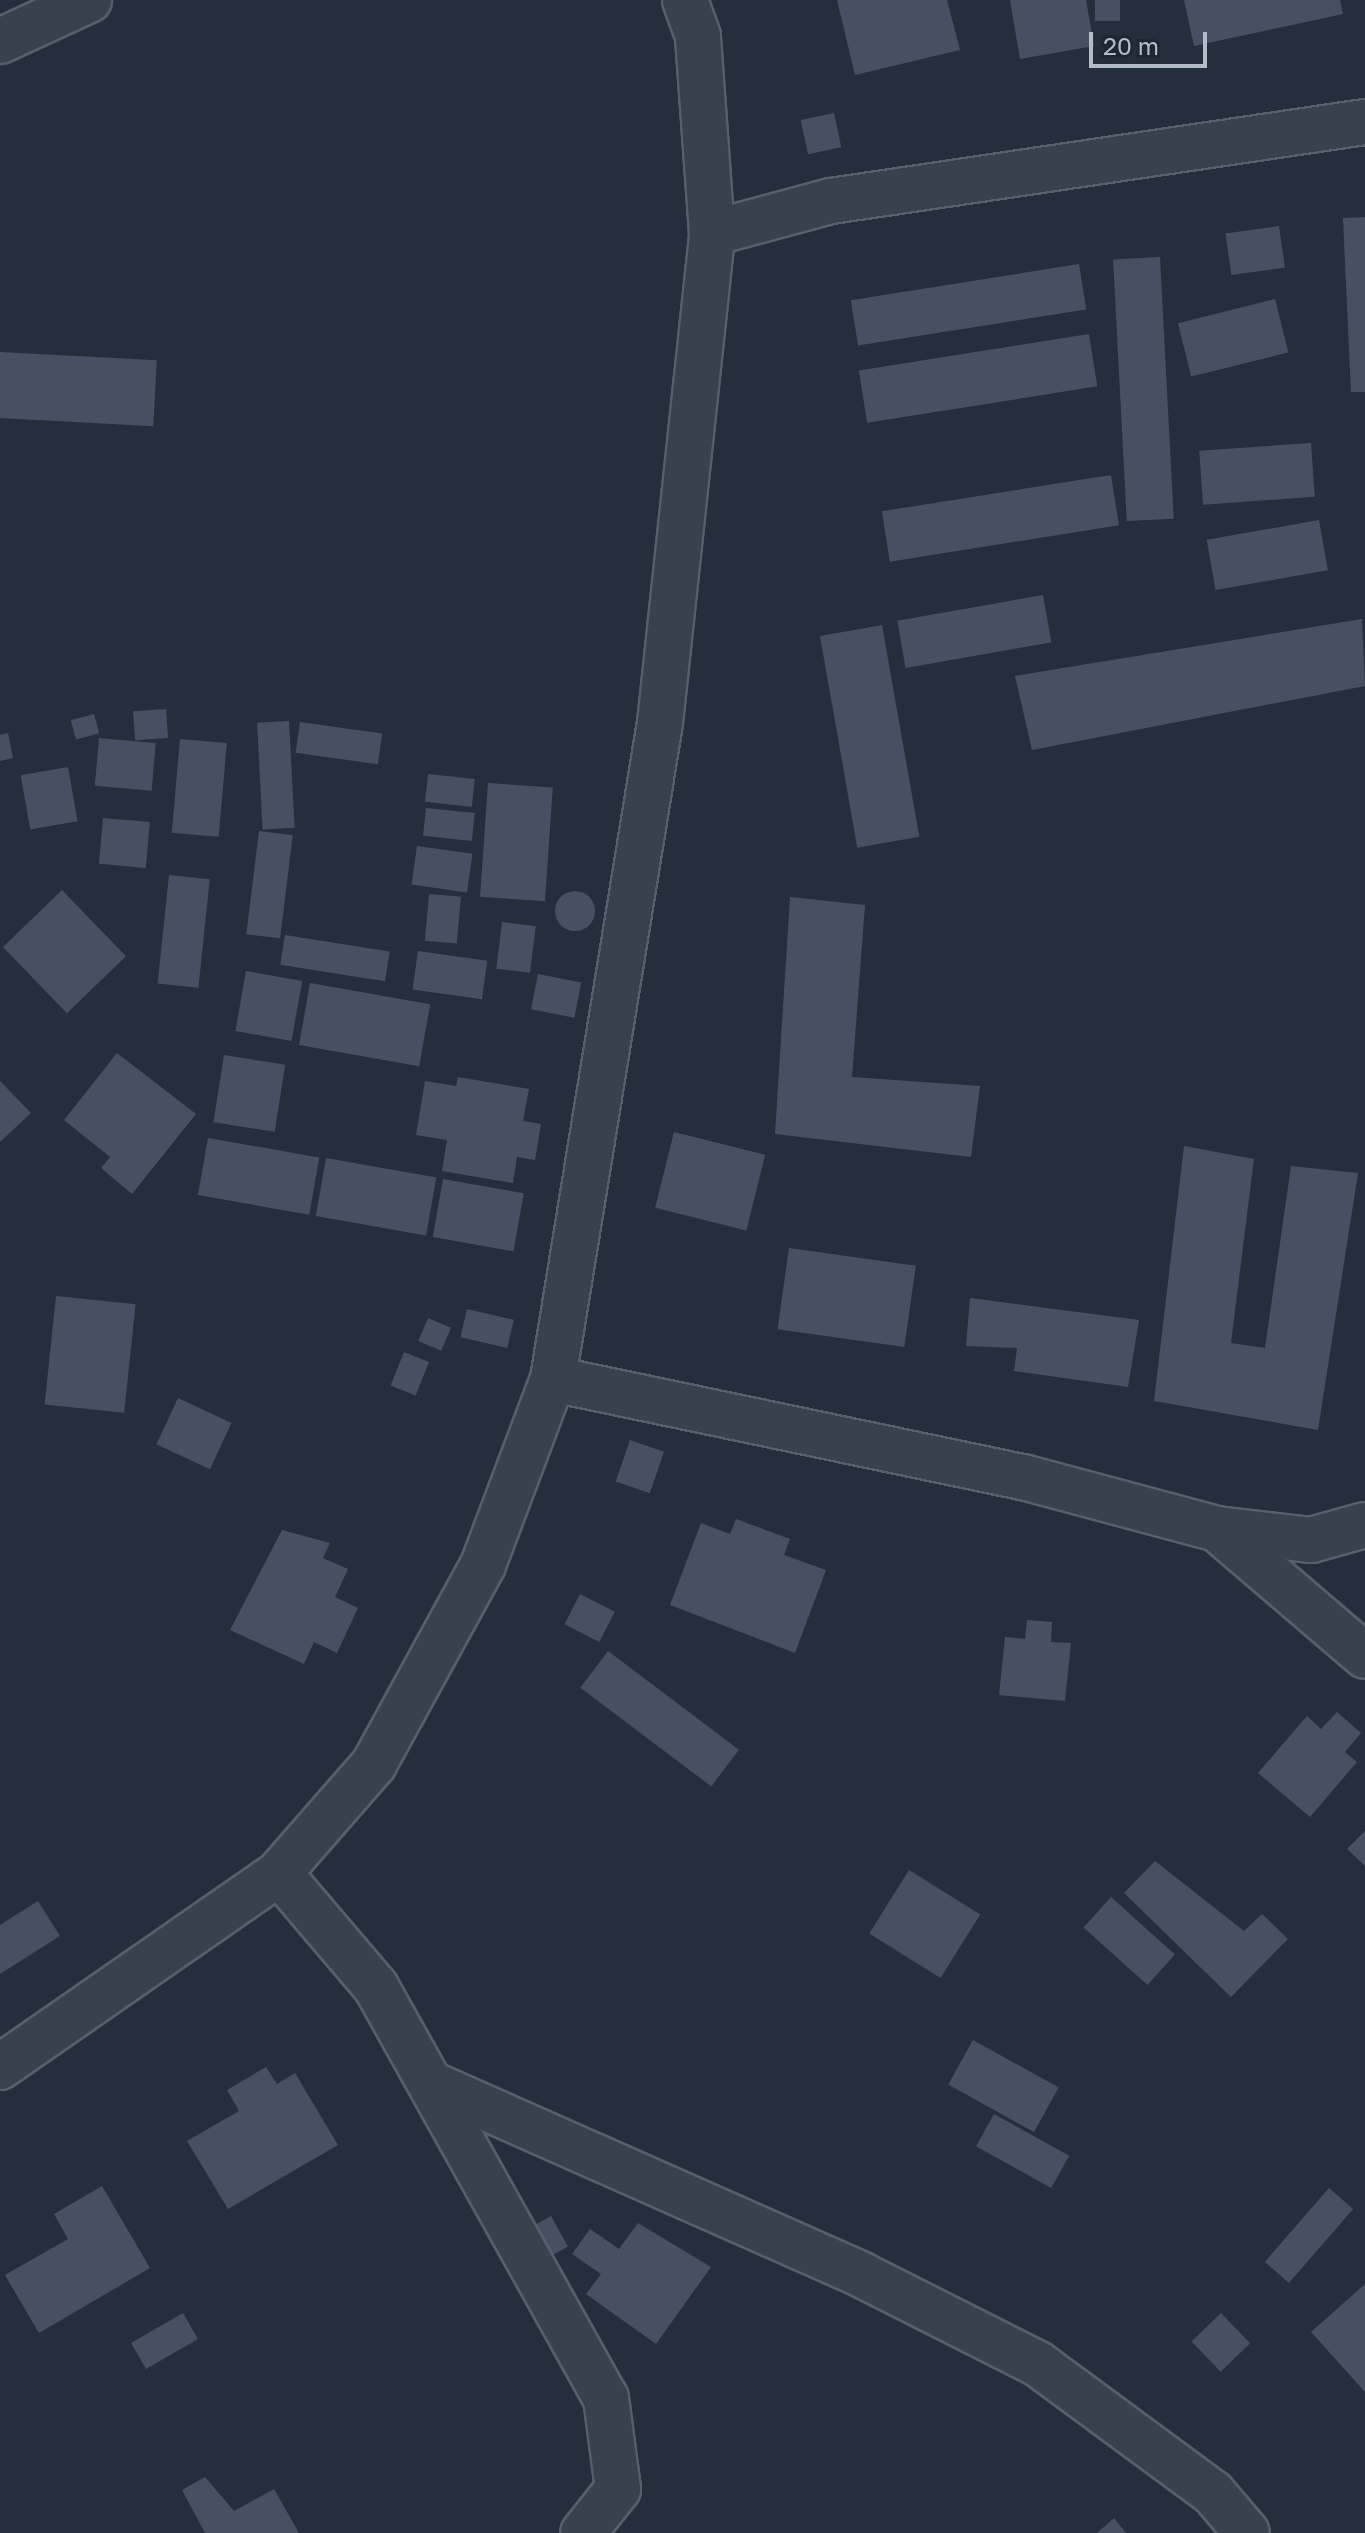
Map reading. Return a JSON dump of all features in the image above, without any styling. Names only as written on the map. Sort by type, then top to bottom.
[{"type":"street","points":[[0,41],[89,0]]},
{"type":"street","points":[[0,2067],[279,1873],[374,1764],[483,1565],[553,1379],[660,723],[712,233],[698,36],[685,0]]},
{"type":"street","points":[[712,233],[831,201],[1365,122]]},
{"type":"street","points":[[553,1379],[1023,1477],[1217,1529],[1311,1540],[1365,1525]]},
{"type":"street","points":[[1217,1529],[1365,1656]]},
{"type":"street","points":[[279,1873],[376,1987],[434,2085],[606,2398],[618,2489],[583,2533]]},
{"type":"street","points":[[434,2085],[862,2275],[1038,2364],[1213,2493],[1247,2533]]},
{"type":"building","points":[[837,0],[947,0],[960,50],[855,75]]},
{"type":"building","points":[[1010,0],[1086,0],[1094,46],[1020,59]]},
{"type":"building","points":[[1095,0],[1120,0],[1120,21],[1095,21]]},
{"type":"building","points":[[1184,0],[1340,0],[1343,14],[1194,46]]},
{"type":"building","points":[[834,113],[841,147],[808,154],[801,120]]},
{"type":"building","points":[[1365,217],[1365,392],[1351,392],[1343,218]]},
{"type":"building","points":[[1279,226],[1285,268],[1231,275],[1226,234]]},
{"type":"building","points":[[1160,257],[1174,519],[1127,521],[1113,259]]},
{"type":"building","points":[[1079,264],[1086,309],[858,346],[851,300]]},
{"type":"building","points":[[1275,299],[1288,352],[1191,377],[1178,323]]},
{"type":"building","points":[[1089,334],[1097,386],[867,423],[859,370]]},
{"type":"building","points":[[0,352],[157,360],[153,426],[0,418]]},
{"type":"building","points":[[1311,443],[1315,497],[1203,505],[1199,451]]},
{"type":"building","points":[[1111,475],[1119,525],[890,562],[882,511]]},
{"type":"building","points":[[1319,520],[1328,570],[1216,590],[1207,540]]},
{"type":"building","points":[[1043,595],[1051,642],[906,668],[897,621]]},
{"type":"building","points":[[1362,619],[1365,686],[1032,750],[1015,676]]},
{"type":"building","points":[[882,625],[919,837],[857,848],[820,636]]},
{"type":"building","points":[[166,709],[168,738],[135,740],[133,711]]},
{"type":"building","points":[[94,714],[99,733],[76,740],[71,720]]},
{"type":"building","points":[[289,721],[295,828],[263,830],[257,723]]},
{"type":"building","points":[[300,722],[382,734],[378,764],[296,753]]},
{"type":"building","points":[[8,733],[13,758],[0,761],[0,735]]},
{"type":"building","points":[[99,738],[156,743],[152,791],[95,786]]},
{"type":"building","points":[[180,739],[227,743],[219,837],[172,833]]},
{"type":"building","points":[[68,767],[78,821],[30,829],[21,775]]},
{"type":"building","points":[[428,774],[475,779],[472,807],[425,802]]},
{"type":"building","points":[[488,783],[553,788],[545,901],[480,897]]},
{"type":"building","points":[[426,808],[475,813],[472,841],[423,836]]},
{"type":"building","points":[[103,818],[150,822],[146,868],[99,864]]},
{"type":"building","points":[[259,831],[293,835],[280,938],[246,934]]},
{"type":"building","points":[[417,846],[472,854],[467,892],[412,885]]},
{"type":"building","points":[[169,875],[210,879],[198,988],[158,983]]},
{"type":"building","points":[[62,890],[126,956],[67,1013],[3,947]]},
{"type":"building","points":[[575,891],[589,897],[595,911],[589,925],[575,931],[561,925],[555,911],[561,897]]},
{"type":"building","points":[[429,894],[461,897],[457,944],[425,941]]},
{"type":"building","points":[[790,897],[865,905],[852,1077],[980,1086],[971,1157],[775,1134]]},
{"type":"building","points":[[502,922],[536,926],[530,973],[496,969]]},
{"type":"building","points":[[285,935],[390,952],[385,981],[280,965]]},
{"type":"building","points":[[418,951],[487,961],[482,999],[413,990]]},
{"type":"building","points":[[246,971],[302,981],[292,1041],[235,1031]]},
{"type":"building","points":[[538,974],[581,982],[574,1018],[531,1009]]},
{"type":"building","points":[[310,983],[430,1004],[419,1066],[299,1045]]},
{"type":"building","points":[[117,1053],[196,1114],[132,1194],[101,1168],[110,1157],[64,1120]]},
{"type":"building","points":[[224,1055],[285,1065],[275,1132],[213,1122]]},
{"type":"building","points":[[458,1077],[529,1089],[523,1121],[541,1124],[535,1160],[517,1157],[513,1183],[442,1171],[447,1140],[416,1135],[425,1081],[456,1086]]},
{"type":"building","points":[[0,1081],[31,1113],[0,1142]]},
{"type":"building","points":[[674,1132],[765,1155],[746,1230],[655,1208]]},
{"type":"building","points":[[208,1138],[319,1158],[309,1215],[198,1195]]},
{"type":"building","points":[[1184,1146],[1254,1159],[1231,1343],[1265,1348],[1291,1166],[1358,1173],[1318,1430],[1154,1401]]},
{"type":"building","points":[[326,1158],[436,1177],[426,1236],[316,1216]]},
{"type":"building","points":[[443,1179],[524,1193],[514,1251],[433,1237]]},
{"type":"building","points":[[789,1248],[916,1266],[904,1347],[778,1329]]},
{"type":"building","points":[[56,1296],[136,1304],[124,1413],[45,1404]]},
{"type":"building","points":[[970,1298],[1139,1320],[1128,1387],[1014,1371],[1017,1348],[966,1346]]},
{"type":"building","points":[[467,1309],[514,1320],[507,1348],[460,1337]]},
{"type":"building","points":[[428,1318],[451,1328],[441,1351],[418,1341]]},
{"type":"building","points":[[404,1352],[429,1362],[416,1395],[391,1385]]},
{"type":"building","points":[[178,1398],[231,1423],[210,1469],[156,1444]]},
{"type":"building","points":[[630,1440],[664,1452],[650,1493],[616,1482]]},
{"type":"building","points":[[736,1519],[790,1539],[784,1555],[826,1570],[795,1653],[670,1605],[701,1523],[730,1534]]},
{"type":"building","points":[[282,1530],[330,1543],[323,1558],[348,1569],[335,1597],[358,1608],[337,1653],[314,1642],[304,1664],[230,1630]]},
{"type":"building","points":[[580,1594],[615,1612],[599,1642],[565,1624]]},
{"type":"building","points":[[1027,1620],[1052,1622],[1051,1642],[1071,1643],[1065,1701],[999,1695],[1005,1637],[1025,1639]]},
{"type":"building","points":[[608,1651],[739,1750],[711,1786],[580,1688]]},
{"type":"building","points":[[1337,1712],[1361,1733],[1345,1752],[1357,1762],[1310,1817],[1258,1773],[1307,1716],[1321,1729]]},
{"type":"building","points":[[1365,1831],[1365,1866],[1347,1849]]},
{"type":"building","points":[[1155,1861],[1244,1931],[1262,1914],[1288,1939],[1231,1997],[1124,1893]]},
{"type":"building","points":[[909,1870],[980,1915],[940,1978],[869,1934]]},
{"type":"building","points":[[1111,1897],[1175,1955],[1147,1985],[1084,1927]]},
{"type":"building","points":[[38,1901],[60,1936],[0,1974],[0,1925]]},
{"type":"building","points":[[973,2040],[1059,2088],[1034,2132],[948,2085]]},
{"type":"building","points":[[266,2067],[277,2084],[295,2073],[338,2145],[228,2209],[187,2141],[239,2111],[227,2090]]},
{"type":"building","points":[[994,2114],[1069,2156],[1051,2188],[976,2146]]},
{"type":"building","points":[[102,2186],[150,2268],[39,2333],[5,2275],[68,2239],[54,2214]]},
{"type":"building","points":[[1329,2188],[1353,2209],[1289,2283],[1265,2262]]},
{"type":"building","points":[[551,2216],[568,2247],[551,2256],[534,2225]]},
{"type":"building","points":[[638,2223],[711,2267],[656,2344],[586,2294],[601,2274],[572,2254],[590,2229],[619,2249]]},
{"type":"building","points":[[1365,2284],[1365,2392],[1311,2332]]},
{"type":"building","points":[[183,2313],[198,2339],[146,2369],[131,2343]]},
{"type":"building","points":[[1221,2313],[1250,2343],[1221,2372],[1192,2341]]},
{"type":"building","points":[[205,2477],[234,2511],[274,2489],[299,2533],[205,2533],[182,2490]]},
{"type":"building","points":[[1114,2518],[1126,2533],[1097,2533]]}]
